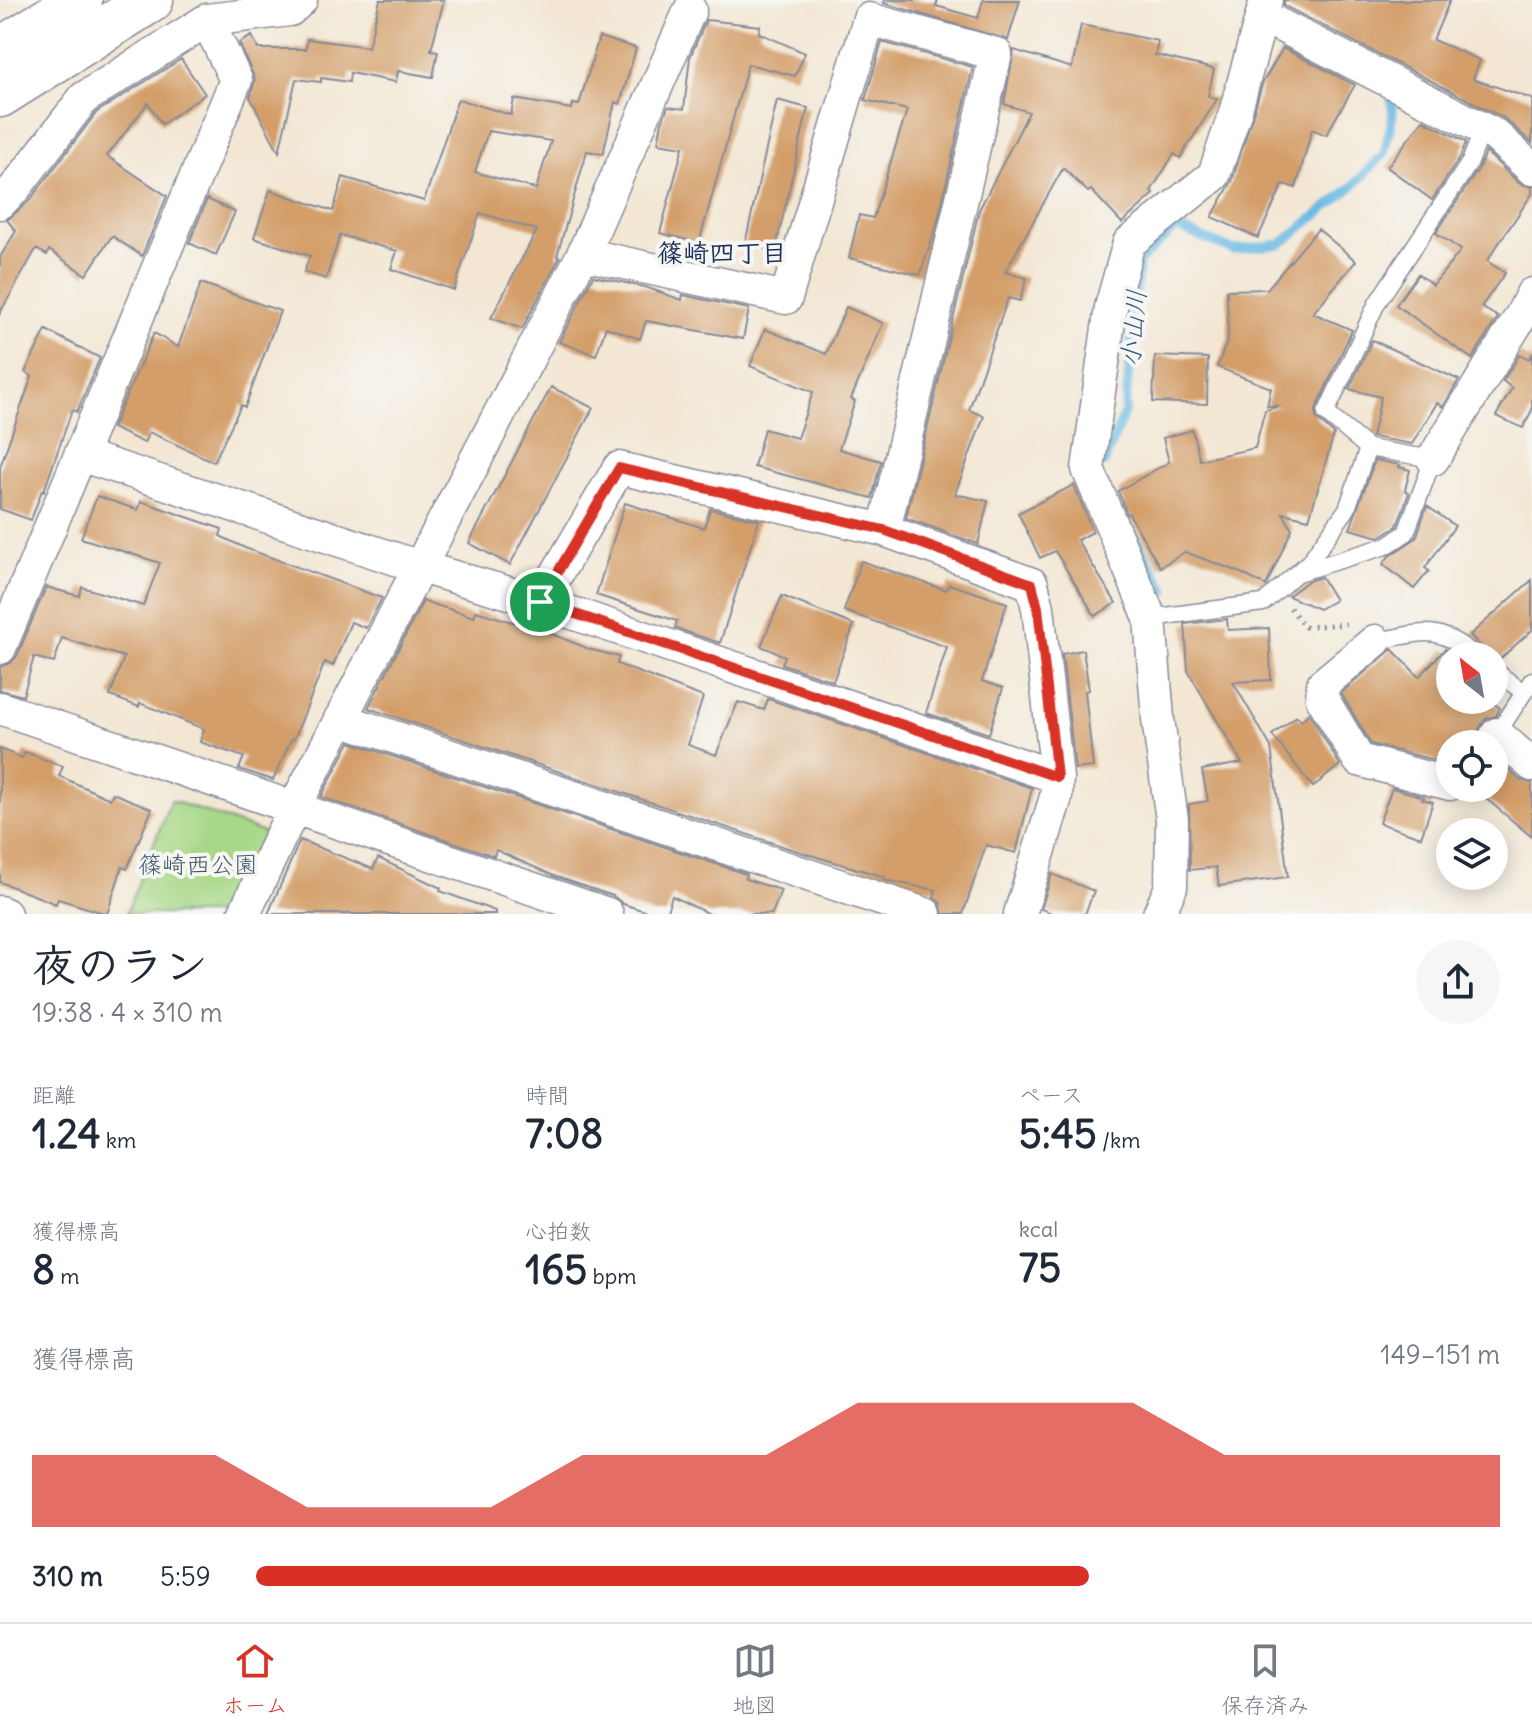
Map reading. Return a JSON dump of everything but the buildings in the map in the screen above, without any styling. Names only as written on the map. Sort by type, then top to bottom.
[{"type":"highway","points":[[0,50],[80,0]]},
{"type":"highway","points":[[0,95],[151,0]]},
{"type":"street","points":[[0,203],[84,98],[204,15],[290,10],[301,0]]},
{"type":"street","points":[[1136,914],[1142,904],[1165,900],[1172,820],[1158,719],[1150,618],[1088,469],[1111,307],[1129,243],[1214,175],[1264,8],[1495,135],[1532,169]]},
{"type":"street","points":[[244,914],[294,808],[583,254],[690,10]]},
{"type":"street","points":[[0,648],[236,80],[204,15]]},
{"type":"street","points":[[583,254],[786,298],[869,19],[996,54],[884,530]]},
{"type":"street","points":[[1433,459],[1532,294]]},
{"type":"street","points":[[80,455],[420,567],[540,602],[1057,777]]},
{"type":"street","points":[[540,602],[619,468],[884,530],[1032,584],[1038,608],[1057,777],[1056,797],[1020,914]]},
{"type":"street","points":[[1375,641],[1323,684],[1322,698],[1359,760],[1436,780]]},
{"type":"street","points":[[0,708],[607,914]]},
{"type":"street","points":[[340,719],[925,914]]},
{"type":"street","points":[[1508,748],[1532,765]]},
{"type":"lane","points":[[1297,573],[1386,546],[1406,533],[1433,459],[1368,448],[1326,413],[1377,303],[1470,162],[1483,129]]},
{"type":"lane","points":[[1150,618],[1263,603],[1309,562],[1347,509],[1368,448]]},
{"type":"lane","points":[[1375,641],[1435,632],[1459,642]]},
{"type":"lane","points":[[1500,730],[1527,686],[1508,677]]},
{"type":"path","points":[[1277,591],[1305,627],[1362,623],[1375,641]]},
{"type":"green space","name":"篠崎西公園","points":[[171,800],[265,833],[228,914],[126,914]]},
{"type":"waterway","name":"小山川","points":[[1104,463],[1125,411],[1139,262],[1176,227],[1233,250],[1281,244],[1353,186],[1384,154],[1393,115],[1390,90]]},
{"type":"waterway","name":"小山川","points":[[1126,521],[1166,591]]},
{"type":"district","name":"篠崎四丁目","points":[[722,252]]},
{"type":"route","points":[[619,468],[884,530],[1032,584],[1038,608],[1057,777],[540,602],[619,468]]}]
